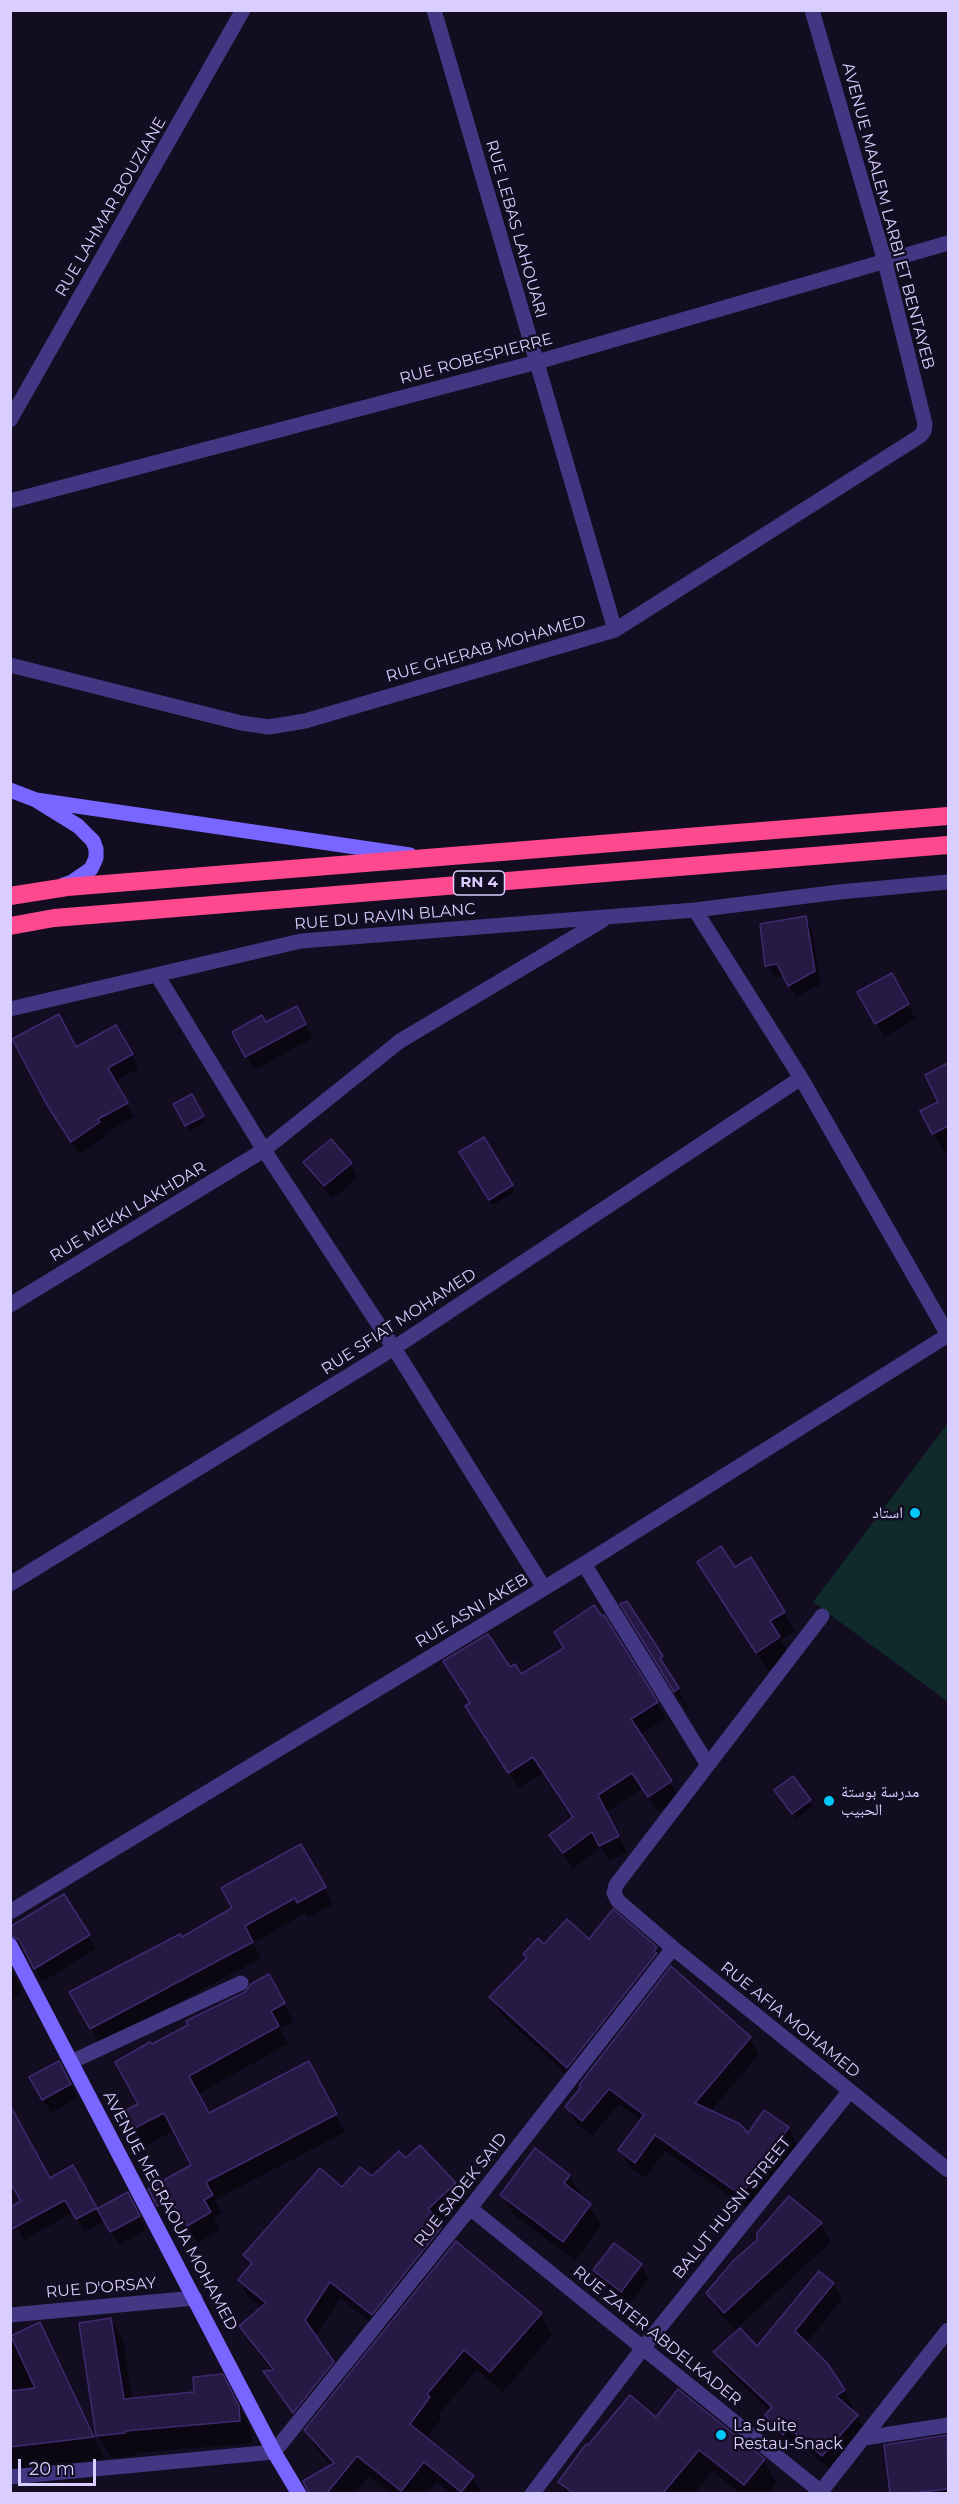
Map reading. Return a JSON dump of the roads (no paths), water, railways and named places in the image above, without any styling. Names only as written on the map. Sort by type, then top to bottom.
[{"type":"highway","name":"RN 4","points":[[10,896],[42,891],[426,857],[948,816]]},
{"type":"highway","name":"RN 4","points":[[10,926],[54,918],[948,845]]},
{"type":"street","name":"RUE LAHMAR BOUZIANE","points":[[10,420],[243,10]]},
{"type":"street","name":"RUE LEBAS LAHOUARI","points":[[434,10],[615,630]]},
{"type":"street","name":"AVENUE MAALEM LARBI ET BENTAYEB","points":[[812,10],[885,262],[925,424],[924,431]]},
{"type":"street","name":"RUE ROBESPIERRE","points":[[10,501],[537,362],[948,243]]},
{"type":"street","name":"RUE GHERAB MOHAMED","points":[[10,665],[241,723],[286,726],[615,630],[924,431]]},
{"type":"street","points":[[10,790],[36,800],[87,834],[96,849],[95,864],[85,874],[72,882],[42,891]]},
{"type":"street","points":[[36,800],[426,857]]},
{"type":"street","name":"RUE DU RAVIN BLANC","points":[[10,1009],[301,940],[694,910],[838,892],[948,882]]},
{"type":"street","points":[[694,910],[801,1078],[948,1335]]},
{"type":"street","name":"RUE MEKKI LAKHDAR","points":[[10,1305],[264,1150],[400,1041],[608,917]]},
{"type":"street","points":[[157,975],[264,1150],[394,1348],[544,1588]]},
{"type":"street","name":"RUE SFIAT MOHAMED","points":[[10,1584],[394,1348],[801,1078]]},
{"type":"street","name":"RUE ASNI AKEB","points":[[10,1912],[584,1564],[948,1335]]},
{"type":"street","points":[[584,1564],[708,1765],[822,1616]]},
{"type":"street","name":"RUE AFIA MOHAMED","points":[[708,1765],[616,1885],[614,1893],[618,1901],[849,2092],[948,2170]]},
{"type":"street","name":"AVENUE MEGRAOUA MOHAMED","points":[[10,1945],[274,2452],[299,2493]]},
{"type":"street","name":"RUE SADEK SAID","points":[[274,2452],[470,2208],[673,1948]]},
{"type":"street","points":[[71,2062],[241,1983]]},
{"type":"street","name":"BALUT HUSNI STREET","points":[[532,2493],[643,2348],[849,2092]]},
{"type":"street","name":"RUE ZATER ABDELKADER","points":[[470,2208],[820,2493]]},
{"type":"street","name":"RUE D'ORSAY","points":[[10,2315],[195,2298]]},
{"type":"street","points":[[820,2493],[948,2330]]},
{"type":"street","points":[[864,2438],[948,2426]]},
{"type":"street","points":[[10,2477],[274,2452]]},
{"type":"place","name":"استاد","points":[[915,1513]]},
{"type":"place","name":"مدرسة بوستة الحبيب","points":[[829,1801]]},
{"type":"place","name":"La Suite Restau-Snack","points":[[721,2435]]}]
